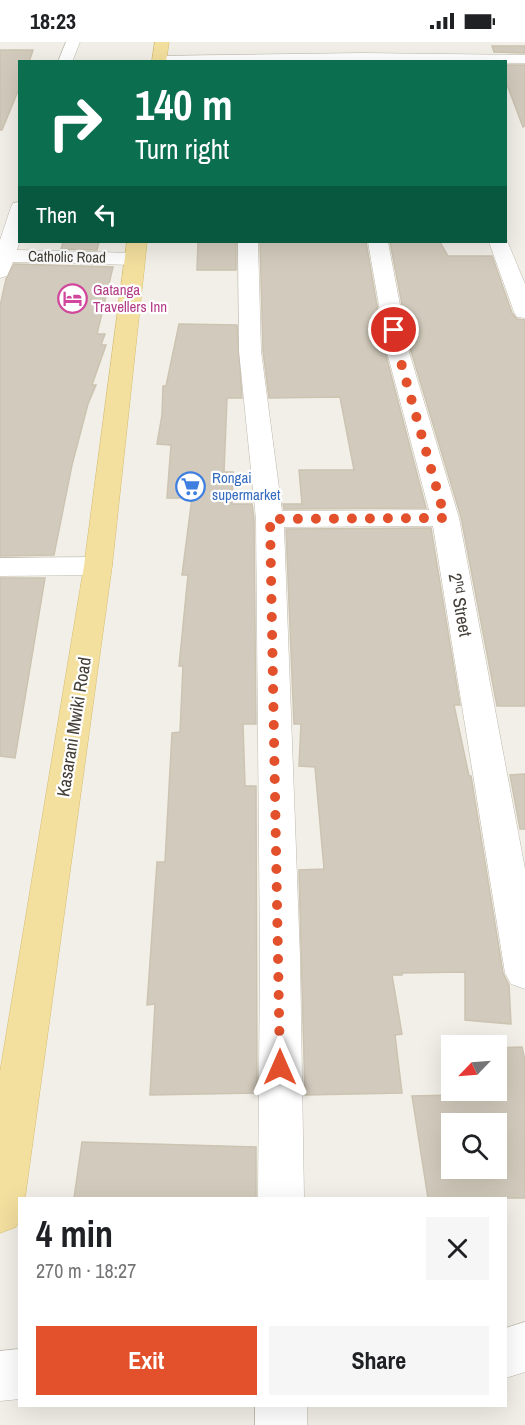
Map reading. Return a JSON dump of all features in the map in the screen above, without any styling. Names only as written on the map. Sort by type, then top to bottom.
[{"type":"main road","points":[[159,60],[162,42]]},
{"type":"main road","name":"Kasarani Mwiki Road","points":[[0,1211],[98,566],[136,250]]},
{"type":"street","points":[[67,60],[73,42]]},
{"type":"street","points":[[455,59],[456,42]]},
{"type":"street","points":[[243,60],[525,59]]},
{"type":"street","points":[[2,261],[18,213]]},
{"type":"street","points":[[248,243],[250,351],[270,519],[280,945],[281,1197]]},
{"type":"street","name":"2ⁿᵈ Street","points":[[378,243],[398,352],[445,518],[525,973]]},
{"type":"street","points":[[499,243],[525,312]]},
{"type":"street","name":"Catholic Road","points":[[2,261],[136,250]]},
{"type":"street","points":[[270,519],[445,518]]},
{"type":"street","points":[[0,567],[98,566]]},
{"type":"street","points":[[507,1353],[525,1347]]},
{"type":"street","points":[[0,1376],[18,1374]]},
{"type":"street","points":[[281,1407],[281,1425]]},
{"type":"building","points":[[492,46],[525,46],[525,53],[494,52]]},
{"type":"building","points":[[0,50],[33,50],[30,60],[18,60],[18,91],[2,130],[0,130]]},
{"type":"building","points":[[507,65],[525,65],[525,126],[523,127],[507,85]]},
{"type":"building","points":[[63,243],[99,243],[97,250],[61,249]]},
{"type":"building","points":[[198,243],[236,243],[236,270],[197,270]]},
{"type":"building","points":[[260,243],[366,243],[385,352],[426,508],[284,509],[283,504],[302,504],[299,470],[354,470],[340,397],[269,398],[263,351]]},
{"type":"building","points":[[390,243],[441,243],[448,256],[492,256],[512,313],[517,319],[525,320],[525,706],[497,706],[461,517],[411,351]]},
{"type":"building","points":[[14,264],[113,267],[97,334],[105,334],[101,345],[106,345],[92,385],[96,385],[88,404],[72,465],[54,555],[0,556],[0,306],[6,279]]},
{"type":"building","points":[[179,324],[237,325],[242,398],[227,398],[224,472],[233,472],[232,504],[252,504],[254,519],[256,724],[243,724],[245,786],[256,786],[257,1093],[150,1095],[155,1004],[147,1005],[157,862],[165,862],[172,733],[180,732],[183,666],[179,666],[188,575],[182,575],[192,498],[167,498],[171,445],[157,444],[162,415],[163,386],[166,386]]},
{"type":"building","points":[[431,528],[460,705],[454,705],[469,776],[471,776],[503,973],[509,985],[511,1024],[465,1020],[465,972],[392,975],[402,1034],[395,1035],[402,1093],[305,1095],[299,870],[324,869],[315,767],[299,766],[301,724],[294,724],[286,529]]},
{"type":"building","points":[[0,578],[45,578],[15,758],[0,756]]},
{"type":"building","points":[[525,774],[525,829],[520,829],[510,775]]},
{"type":"building","points":[[522,1047],[525,1061],[525,1198],[428,1197],[412,1096],[441,1095],[441,1101],[507,1101],[507,1048]]},
{"type":"building","points":[[82,1142],[256,1147],[256,1197],[74,1197]]},
{"type":"place","name":"Gatanga Travellers Inn","points":[[72,299]]},
{"type":"place","name":"Rongai supermarket","points":[[191,487]]},
{"type":"route","points":[[280,1067],[280,957],[270,519],[445,518],[398,352],[394,330]]}]
